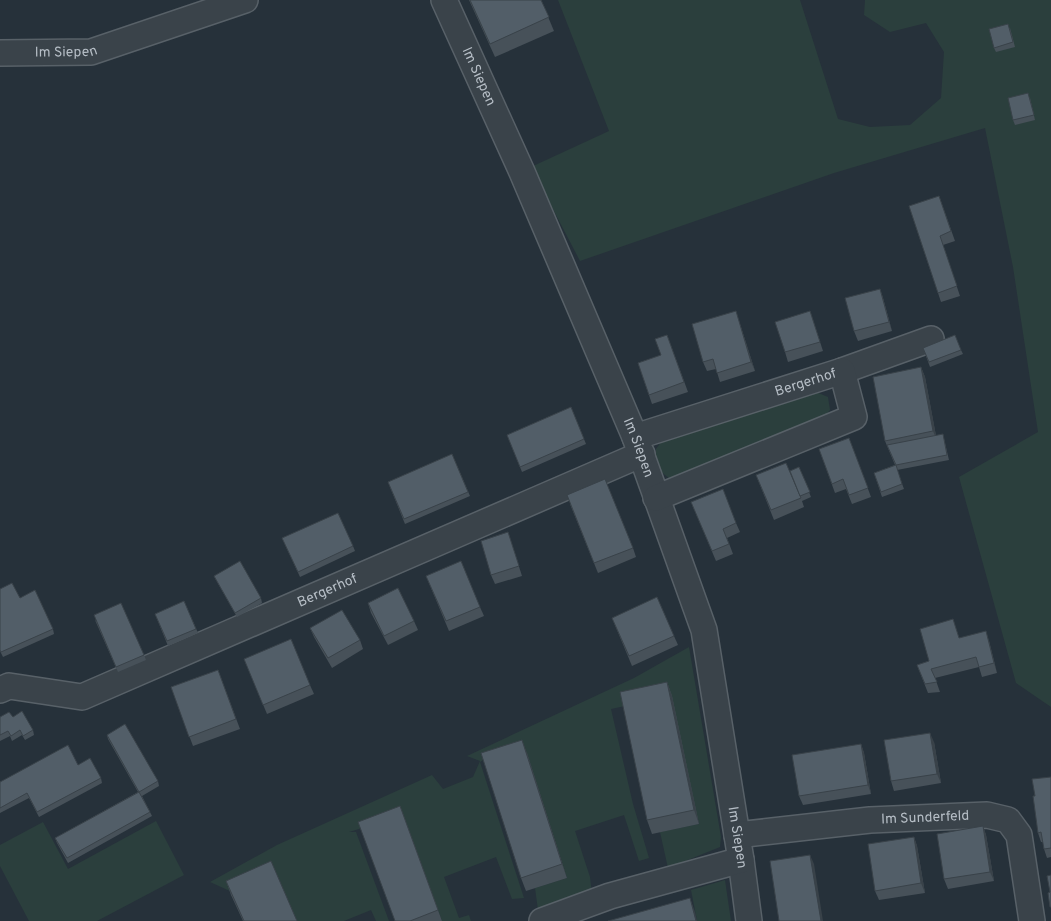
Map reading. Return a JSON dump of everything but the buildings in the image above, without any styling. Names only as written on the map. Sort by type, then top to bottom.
[{"type":"street","name":"Im Siepen","points":[[0,53],[91,52],[245,0]]},
{"type":"street","name":"Im Siepen","points":[[444,0],[522,172],[638,445],[704,630],[749,921]]},
{"type":"street","points":[[842,371],[931,339]]},
{"type":"street","name":"Bergerhof","points":[[4,688],[82,697],[638,445],[842,371],[854,417],[656,498]]},
{"type":"street","name":"Im Sunderfeld","points":[[737,835],[870,820],[987,815],[1008,820],[1019,835],[1032,921]]},
{"type":"street","points":[[542,921],[610,896],[741,860]]},
{"type":"green space","points":[[558,0],[800,0],[838,119],[870,127],[910,125],[941,98],[944,52],[926,23],[890,32],[864,15],[865,0],[1051,0],[1051,707],[1016,683],[959,477],[1038,432],[1013,267],[985,128],[834,173],[580,261],[531,167],[609,131]]},
{"type":"green space","points":[[816,392],[828,397],[830,410],[823,418],[670,479],[660,471],[656,458],[656,449],[664,438]]},
{"type":"green space","points":[[689,647],[721,837],[720,847],[668,868],[660,832],[699,824],[671,696],[611,709],[633,804],[649,858],[639,861],[624,815],[575,831],[590,877],[592,894],[538,910],[535,888],[567,878],[527,754],[508,744],[480,762],[524,898],[512,899],[496,857],[444,877],[459,918],[469,915],[471,921],[442,921],[405,820],[379,823],[349,832],[356,832],[389,921],[376,921],[371,910],[344,921],[296,921],[210,882],[277,845],[432,775],[443,789],[473,777],[480,761],[467,756],[634,678]]},
{"type":"green space","points":[[156,821],[184,875],[97,921],[29,921],[0,866],[0,845],[43,822],[68,869]]},
{"type":"green space","points":[[725,880],[731,921],[697,921],[691,890]]}]
